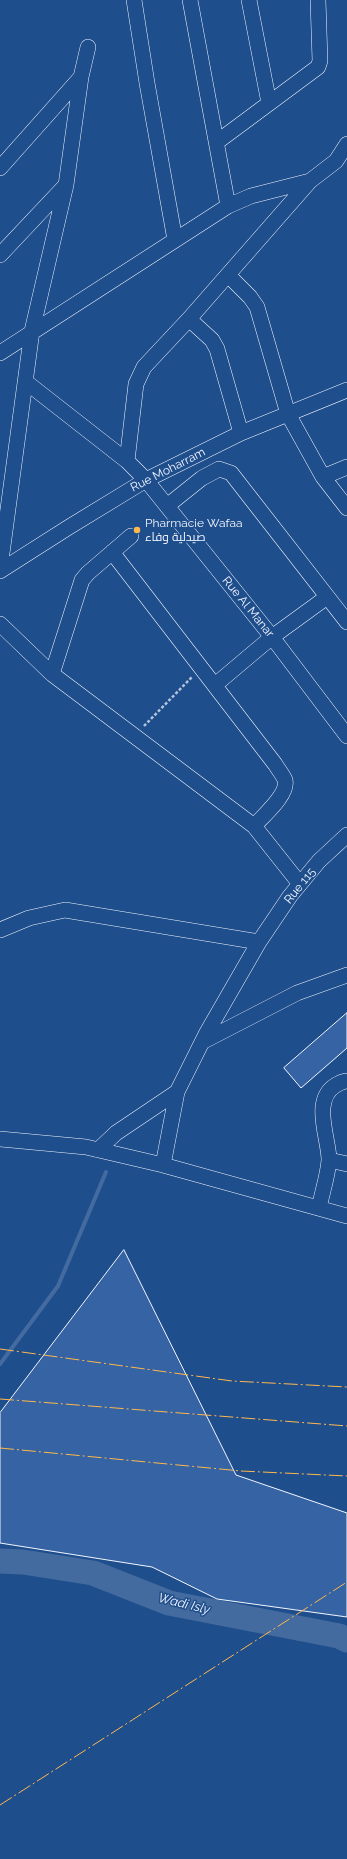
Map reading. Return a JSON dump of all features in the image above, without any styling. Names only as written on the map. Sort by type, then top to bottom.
[{"type":"street","points":[[134,0],[147,83],[176,240]]},
{"type":"street","points":[[190,0],[228,206]]},
{"type":"street","points":[[249,0],[270,103]]},
{"type":"street","points":[[217,142],[318,67],[320,61],[318,0]]},
{"type":"street","points":[[0,568],[1,548],[32,332],[66,185],[81,77],[88,47]]},
{"type":"street","points":[[0,168],[81,77]]},
{"type":"street","points":[[127,461],[137,379],[144,367],[189,319],[310,181],[342,160],[347,144]]},
{"type":"street","points":[[0,353],[228,206],[258,194],[310,181]]},
{"type":"street","points":[[0,255],[66,185]]},
{"type":"street","points":[[228,275],[250,297],[260,313],[288,414],[323,477],[347,508]]},
{"type":"street","points":[[189,319],[212,340],[217,349],[240,433]]},
{"type":"street","name":"Rue Al Manar","points":[[26,382],[127,461],[146,480],[272,637],[347,736]]},
{"type":"street","name":"Rue Moharram","points":[[0,571],[146,480],[240,433],[347,390]]},
{"type":"street","points":[[323,477],[347,467]]},
{"type":"street","points":[[167,506],[202,478],[219,469],[231,473],[347,622]]},
{"type":"street","points":[[52,674],[82,580],[131,536]]},
{"type":"street","points":[[112,552],[275,764],[285,780],[285,789],[277,801],[254,826]]},
{"type":"street","points":[[215,685],[272,637],[327,597]]},
{"type":"street","points":[[0,624],[52,674],[136,735],[254,826],[300,884]]},
{"type":"street","name":"Rue 115","points":[[177,1092],[202,1042],[259,942],[300,884],[319,862],[347,835]]},
{"type":"street","points":[[0,930],[44,913],[66,910],[259,942]]},
{"type":"street","points":[[202,1042],[297,993],[347,975]]},
{"type":"street","points":[[320,1208],[330,1160],[323,1110],[326,1096],[332,1087],[342,1081],[347,1081]]},
{"type":"street","points":[[98,1150],[116,1133],[177,1092]]},
{"type":"street","points":[[162,1165],[177,1092]]},
{"type":"street","points":[[0,1139],[86,1147],[162,1165],[347,1216]]},
{"type":"street","points":[[330,1160],[347,1164]]},
{"type":"path","points":[[136,735],[172,696],[201,668]]},
{"type":"building","points":[[347,1013],[347,1048],[301,1088],[284,1068]]},
{"type":"building","points":[[124,1250],[236,1475],[347,1513],[347,1617],[217,1599],[152,1567],[0,1543],[0,1413]]},
{"type":"waterway","points":[[0,1364],[58,1286],[106,1172]]},
{"type":"waterway","name":"Wadi Isly","points":[[0,1561],[23,1562],[93,1573],[169,1603],[339,1636],[347,1640]]},
{"type":"power","points":[[0,1349],[232,1381],[347,1387]]},
{"type":"power","points":[[0,1399],[347,1426]]},
{"type":"power","points":[[0,1448],[241,1471],[347,1476]]},
{"type":"power","points":[[0,1805],[347,1582]]},
{"type":"place","name":"Pharmacie Wafaa صيدلية وفاء","points":[[137,530]]}]
